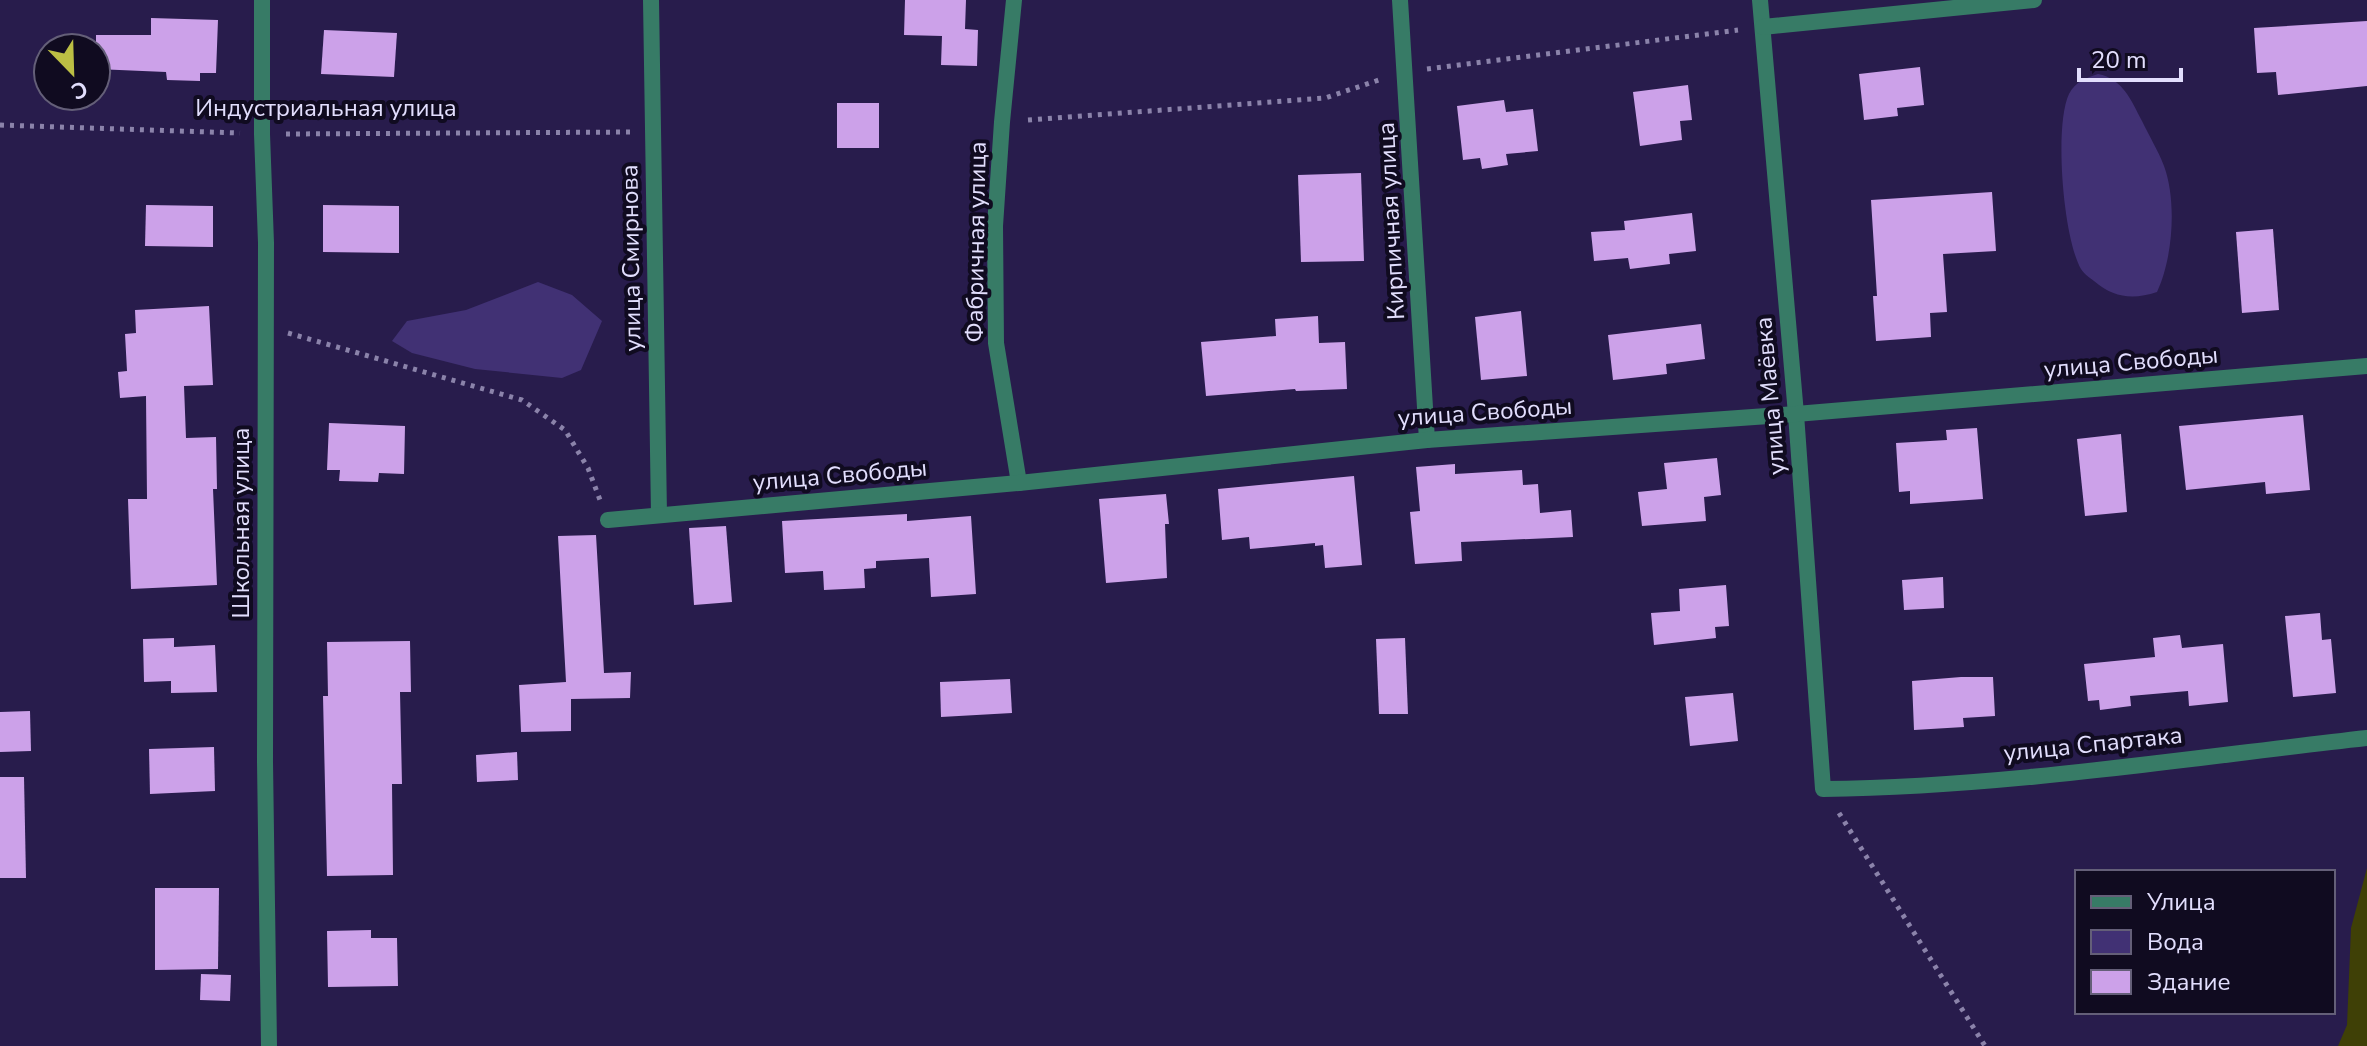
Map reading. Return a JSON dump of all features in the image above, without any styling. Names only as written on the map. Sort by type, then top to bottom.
[{"type":"street","name":"Школьная улица","points":[[262,0],[269,1046]]},
{"type":"street","name":"улица Смирнова","points":[[651,0],[659,515]]},
{"type":"street","name":"Фабричная улица","points":[[1014,0],[995,226],[996,329],[1019,483]]},
{"type":"street","name":"Кирпичная улица","points":[[1400,0],[1427,440]]},
{"type":"street","name":"улица Маёвка","points":[[1760,0],[1796,414],[1823,789]]},
{"type":"street","points":[[1763,27],[2034,0]]},
{"type":"street","name":"улица Свободы","points":[[608,520],[1019,483],[1427,440],[1796,414],[2367,366]]},
{"type":"street","name":"улица Спартака","points":[[1823,789],[1981,781],[2367,738]]},
{"type":"path","name":"Индустриальная улица","points":[[0,125],[262,134],[653,132]]},
{"type":"path","points":[[266,327],[522,400],[565,430],[588,468],[608,520]]},
{"type":"path","points":[[1823,789],[1985,1046]]},
{"type":"shaded area","points":[[2367,868],[2367,1046],[2338,1046],[2347,1025],[2351,928]]},
{"type":"water","points":[[2098,74],[2114,80],[2130,98],[2159,154],[2168,180],[2172,212],[2170,246],[2157,292],[2148,295],[2132,297],[2101,287],[2081,269],[2069,233],[2061,155],[2064,109],[2075,86]]},
{"type":"water","points":[[538,282],[572,295],[602,321],[581,370],[562,378],[475,369],[412,353],[392,341],[407,321],[466,310]]},
{"type":"building","points":[[905,0],[966,0],[965,29],[978,30],[977,66],[941,65],[942,36],[904,35]]},
{"type":"building","points":[[151,18],[218,20],[216,73],[200,73],[200,81],[167,80],[166,72],[112,70],[112,35],[151,35]]},
{"type":"building","points":[[2367,21],[2367,86],[2278,95],[2276,72],[2257,73],[2254,28]]},
{"type":"building","points":[[324,30],[397,33],[394,77],[321,74]]},
{"type":"building","points":[[1920,67],[1924,105],[1897,108],[1898,116],[1864,120],[1859,74]]},
{"type":"building","points":[[1688,85],[1692,120],[1680,121],[1682,140],[1640,146],[1633,92]]},
{"type":"building","points":[[1504,100],[1506,112],[1533,109],[1538,151],[1506,154],[1508,165],[1482,169],[1480,158],[1463,160],[1457,106]]},
{"type":"building","points":[[837,103],[879,103],[879,148],[837,148]]},
{"type":"building","points":[[1361,173],[1364,261],[1301,262],[1298,175]]},
{"type":"building","points":[[1992,192],[1996,251],[1943,254],[1947,312],[1930,313],[1931,337],[1876,341],[1873,296],[1877,296],[1871,200]]},
{"type":"building","points":[[146,205],[213,206],[213,247],[145,246]]},
{"type":"building","points":[[323,205],[399,206],[399,253],[323,252]]},
{"type":"building","points":[[1692,213],[1696,251],[1669,254],[1670,264],[1630,269],[1628,258],[1594,261],[1591,232],[1625,230],[1624,221]]},
{"type":"building","points":[[2273,229],[2279,310],[2242,313],[2236,232]]},
{"type":"building","points":[[209,306],[213,385],[184,386],[186,438],[216,437],[217,489],[213,489],[217,585],[131,589],[128,499],[147,499],[146,396],[120,398],[118,372],[127,371],[125,334],[136,333],[135,310]]},
{"type":"building","points":[[1521,311],[1527,376],[1481,380],[1475,317]]},
{"type":"building","points":[[1318,316],[1319,343],[1345,342],[1347,389],[1295,389],[1206,396],[1201,342],[1276,336],[1275,319]]},
{"type":"building","points":[[1701,324],[1705,359],[1666,364],[1667,374],[1613,380],[1608,335]]},
{"type":"building","points":[[2303,415],[2310,490],[2266,494],[2265,482],[2186,490],[2179,426]]},
{"type":"building","points":[[329,423],[405,426],[404,474],[379,473],[378,482],[339,481],[340,470],[327,470]]},
{"type":"building","points":[[1977,428],[1983,499],[1910,504],[1910,491],[1899,492],[1896,443],[1947,440],[1946,430]]},
{"type":"building","points":[[2121,434],[2127,512],[2085,516],[2077,439]]},
{"type":"building","points":[[1717,458],[1721,495],[1704,497],[1706,521],[1642,526],[1638,492],[1667,489],[1664,463]]},
{"type":"building","points":[[1455,464],[1455,474],[1522,470],[1523,485],[1538,484],[1540,513],[1571,510],[1573,537],[1461,542],[1462,561],[1415,564],[1410,512],[1420,511],[1416,467]]},
{"type":"building","points":[[1354,476],[1362,565],[1325,568],[1323,545],[1315,546],[1315,543],[1250,549],[1249,537],[1222,540],[1218,489]]},
{"type":"building","points":[[1166,494],[1169,524],[1165,524],[1167,578],[1106,583],[1099,499]]},
{"type":"building","points":[[907,514],[907,521],[971,516],[976,594],[931,597],[929,558],[876,561],[876,568],[864,569],[865,588],[824,590],[823,571],[785,573],[782,521]]},
{"type":"building","points":[[726,526],[732,602],[694,605],[689,528]]},
{"type":"building","points":[[596,535],[604,673],[631,672],[630,698],[571,699],[571,731],[521,732],[519,685],[566,682],[558,536]]},
{"type":"building","points":[[1943,577],[1944,608],[1904,610],[1902,580]]},
{"type":"building","points":[[1726,585],[1729,626],[1715,627],[1716,638],[1654,645],[1651,613],[1680,611],[1679,589]]},
{"type":"building","points":[[2320,613],[2322,640],[2331,639],[2336,693],[2293,697],[2285,616]]},
{"type":"building","points":[[2180,635],[2182,648],[2223,644],[2228,702],[2189,706],[2188,691],[2130,696],[2131,706],[2100,710],[2099,700],[2088,701],[2084,664],[2155,657],[2153,638]]},
{"type":"building","points":[[174,638],[174,647],[215,645],[217,692],[171,693],[171,681],[144,682],[143,639]]},
{"type":"building","points":[[1405,638],[1408,714],[1379,714],[1376,639]]},
{"type":"building","points":[[410,641],[411,692],[400,692],[402,784],[392,784],[393,875],[327,876],[323,696],[328,696],[327,642]]},
{"type":"building","points":[[1993,677],[1995,716],[1963,718],[1964,727],[1914,730],[1912,681]]},
{"type":"building","points":[[1010,679],[1012,713],[941,717],[940,682]]},
{"type":"building","points":[[1733,693],[1738,741],[1690,746],[1685,697]]},
{"type":"building","points":[[30,711],[31,751],[0,752],[0,712]]},
{"type":"building","points":[[214,747],[215,791],[150,794],[149,749]]},
{"type":"building","points":[[517,752],[518,780],[477,782],[476,755]]},
{"type":"building","points":[[0,777],[24,777],[26,878],[0,878]]},
{"type":"building","points":[[155,888],[219,888],[218,969],[155,970]]},
{"type":"building","points":[[371,930],[371,938],[397,938],[398,986],[328,987],[327,931]]},
{"type":"building","points":[[201,974],[231,975],[230,1001],[200,1000]]}]
